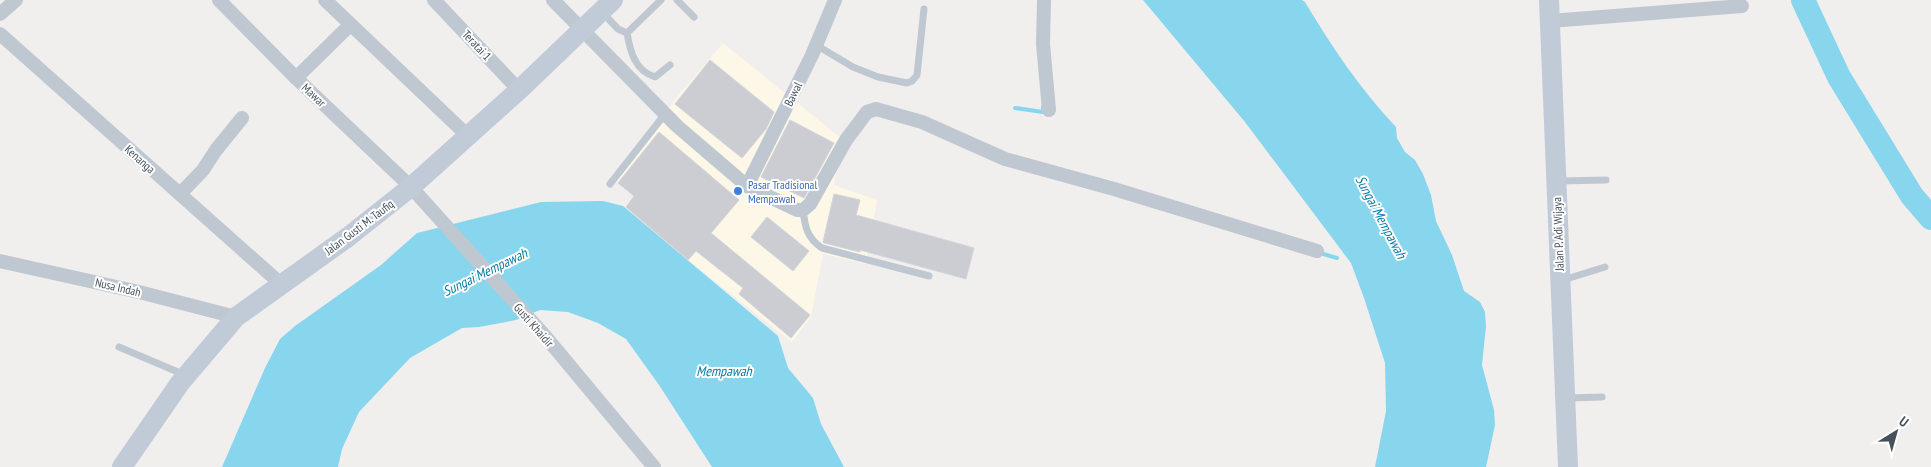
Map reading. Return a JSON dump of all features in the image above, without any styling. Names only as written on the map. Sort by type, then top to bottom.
[{"type":"main road","name":"Jalan P. Adi Wijaya","points":[[1549,0],[1568,467]]},
{"type":"main road","name":"Jalan Gusti M. Taufiq","points":[[122,467],[186,376],[236,317],[348,237],[411,187],[519,90],[607,5]]},
{"type":"street","points":[[0,14],[16,0]]},
{"type":"street","points":[[325,0],[468,136]]},
{"type":"street","name":"Teratai 1","points":[[434,0],[519,90]]},
{"type":"street","points":[[553,0],[665,114],[747,186],[797,210],[803,210],[813,200],[852,131],[867,112],[876,109],[922,122],[1005,159],[1114,189],[1317,251]]},
{"type":"street","name":"Bawal","points":[[747,186],[816,45],[835,0]]},
{"type":"street","points":[[1044,0],[1043,44],[1048,110]]},
{"type":"street","name":"Mawar","points":[[226,2],[296,78],[411,187]]},
{"type":"street","points":[[1550,21],[1742,6]]},
{"type":"street","points":[[296,78],[350,25]]},
{"type":"street","name":"Kenanga","points":[[0,34],[281,284]]},
{"type":"street","points":[[180,194],[203,170],[242,118]]},
{"type":"street","name":"Gusti Khaidir","points":[[411,187],[545,336],[654,467]]},
{"type":"street","name":"Nusa Indah","points":[[0,261],[139,292],[236,317]]},
{"type":"lane","points":[[627,33],[661,0]]},
{"type":"lane","points":[[677,0],[694,17]]},
{"type":"lane","points":[[607,5],[618,30],[627,33]]},
{"type":"lane","points":[[816,45],[853,67],[870,74],[907,83],[918,75],[924,9]]},
{"type":"lane","points":[[627,33],[634,59],[645,72],[654,77],[670,65]]},
{"type":"lane","points":[[610,184],[665,114]]},
{"type":"lane","points":[[1556,181],[1606,180]]},
{"type":"lane","points":[[803,210],[806,230],[811,239],[822,248],[929,276]]},
{"type":"lane","points":[[1560,281],[1605,267]]},
{"type":"lane","points":[[119,347],[186,376]]},
{"type":"lane","points":[[1566,398],[1602,397]]},
{"type":"shaded area","name":"Pasar Tradisional Mempawah","points":[[723,43],[841,138],[834,185],[877,200],[866,264],[823,254],[811,317],[792,342],[688,260],[625,206],[633,196],[616,181],[672,103]]},
{"type":"water","name":"Sungai Mempawah","points":[[1143,0],[1302,0],[1305,2],[1347,67],[1370,98],[1396,127],[1397,138],[1405,152],[1415,160],[1423,174],[1431,195],[1436,221],[1452,255],[1464,291],[1480,302],[1485,312],[1486,326],[1482,365],[1494,410],[1495,425],[1486,467],[1375,467],[1386,411],[1385,363],[1351,263],[1245,122]]},
{"type":"water","name":"Mempawah","points":[[603,201],[623,206],[778,336],[788,368],[813,398],[821,424],[844,467],[712,467],[659,385],[626,339],[598,323],[568,312],[540,310],[516,320],[479,327],[462,328],[410,358],[359,412],[342,449],[338,467],[222,467],[265,368],[280,339],[295,326],[381,265],[417,233],[541,202]]},
{"type":"building","points":[[710,60],[774,112],[766,129],[742,158],[675,104]]},
{"type":"building","points":[[790,120],[834,143],[804,198],[761,177]]},
{"type":"building","points":[[659,132],[739,200],[711,233],[810,315],[791,338],[739,294],[743,288],[696,251],[688,260],[626,207],[634,196],[618,183]]},
{"type":"building","points":[[834,194],[860,200],[856,215],[974,248],[966,279],[860,250],[860,252],[824,243]]},
{"type":"building","points":[[767,217],[809,251],[793,271],[751,237]]},
{"type":"waterway","points":[[1803,0],[1839,77],[1912,196],[1931,218]]},
{"type":"waterway","points":[[1015,108],[1043,112],[1043,107]]},
{"type":"waterway","points":[[1320,253],[1337,258]]},
{"type":"place","name":"Pasar Tradisional Mempawah","points":[[738,191]]}]
